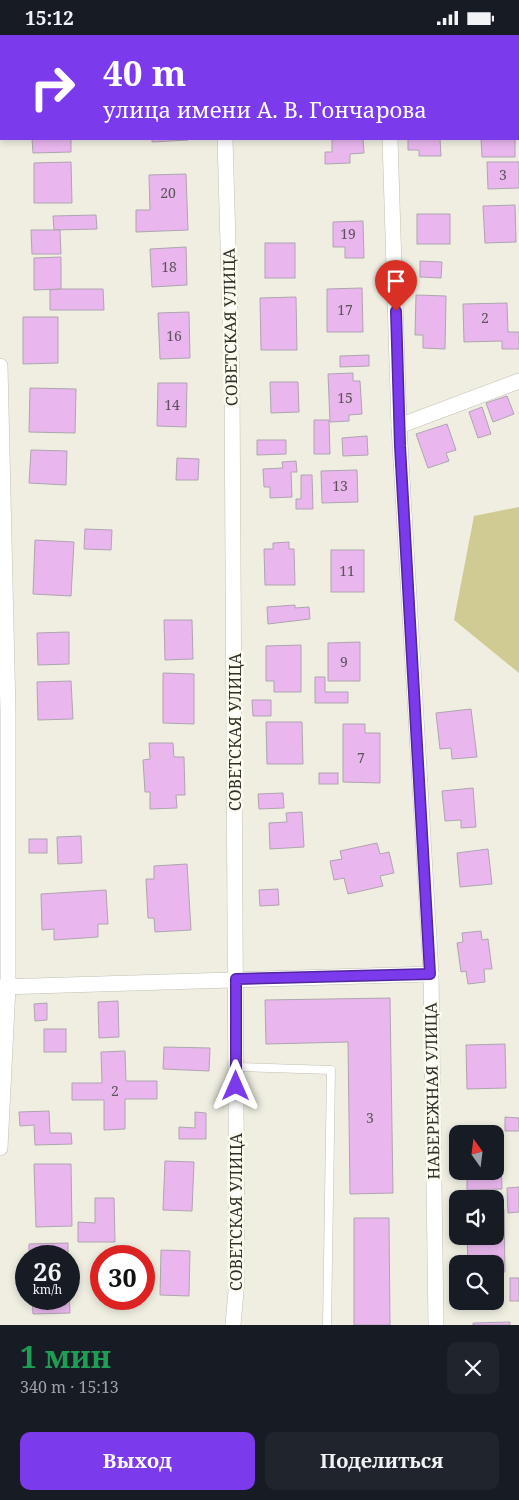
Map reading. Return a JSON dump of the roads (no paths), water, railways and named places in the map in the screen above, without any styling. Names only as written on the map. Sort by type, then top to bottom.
[{"type":"street","name":"СОВЕТСКАЯ УЛИЦА","points":[[224,140],[232,383],[237,1280],[233,1325]]},
{"type":"street","name":"НАБЕРЕЖНАЯ УЛИЦА","points":[[390,140],[400,426],[430,974],[436,1325]]},
{"type":"street","points":[[0,365],[4,713],[4,987],[0,1148]]},
{"type":"street","points":[[400,426],[519,381]]},
{"type":"street","points":[[4,987],[430,974]]},
{"type":"lane","points":[[236,1067],[331,1070],[327,1325]]}]
